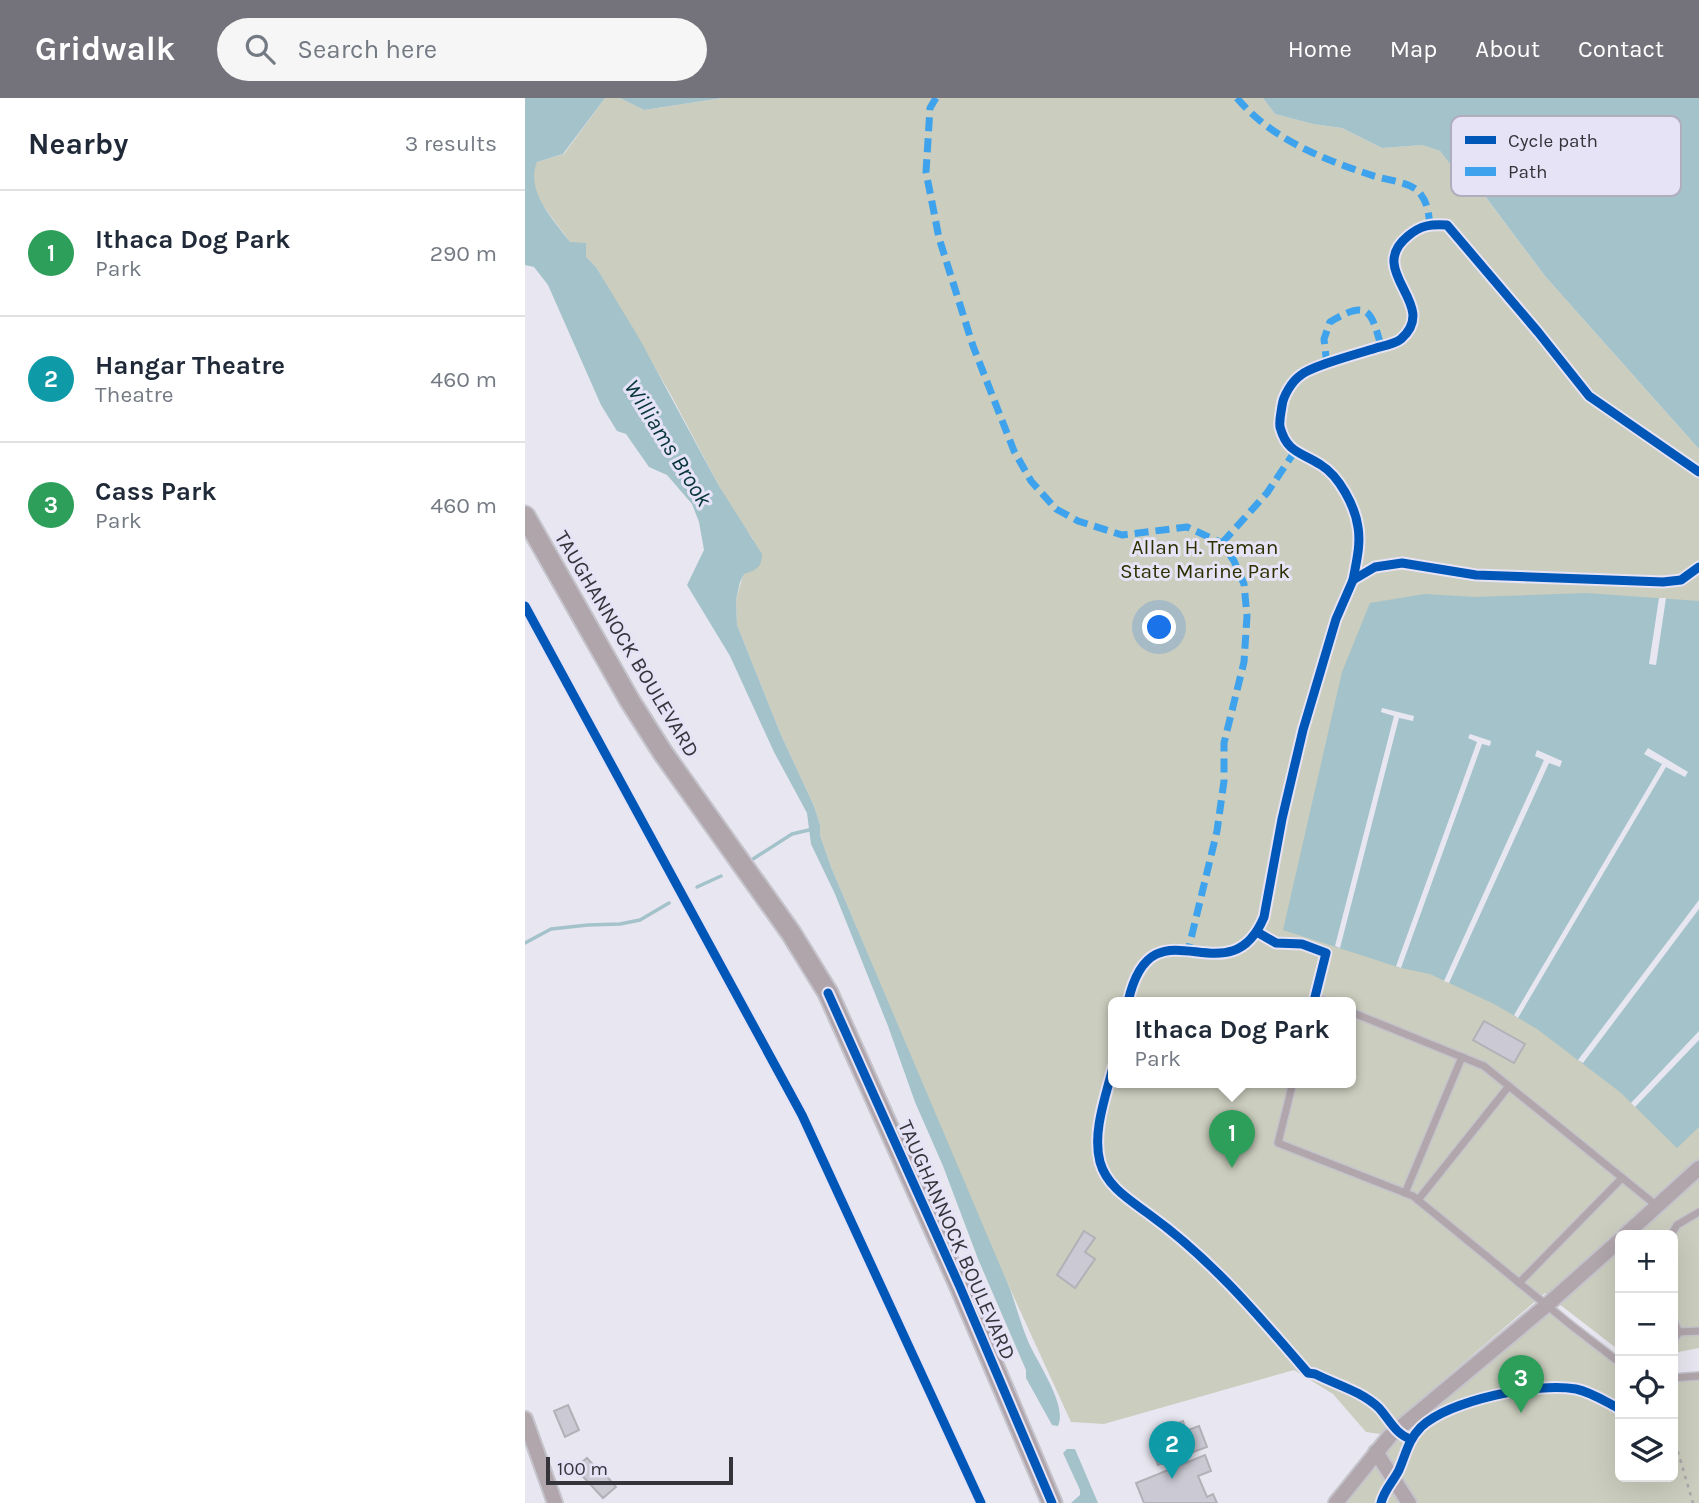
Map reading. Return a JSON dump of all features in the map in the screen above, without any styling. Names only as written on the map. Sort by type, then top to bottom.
[{"type":"main road","name":"TAUGHANNOCK BOULEVARD","points":[[525,516],[630,701],[663,753],[791,933],[828,993],[960,1287],[1052,1503]]},
{"type":"street","points":[[1631,1230],[1699,1168]]},
{"type":"street","points":[[1336,1503],[1376,1452],[1402,1425],[1547,1305],[1615,1244]]},
{"type":"street","points":[[525,1419],[555,1503]]},
{"type":"street","points":[[1376,1452],[1409,1503]]},
{"type":"lane","points":[[1356,1014],[1484,1066],[1657,1206]]},
{"type":"lane","points":[[1405,1193],[1462,1057]]},
{"type":"lane","points":[[1418,1200],[1509,1086]]},
{"type":"lane","points":[[1292,1088],[1278,1143],[1418,1200],[1615,1359]]},
{"type":"lane","points":[[1519,1283],[1622,1178]]},
{"type":"lane","points":[[1118,1191],[1185,1241],[1227,1281],[1308,1373]]},
{"type":"lane","points":[[1674,1230],[1699,1212]]},
{"type":"lane","points":[[1679,1332],[1699,1331]]},
{"type":"lane","points":[[1678,1377],[1699,1376]]},
{"type":"path","points":[[1678,1452],[1693,1503]]},
{"type":"green space","name":"Allan H. Treman State Marine Park","points":[[605,98],[620,98],[644,110],[722,98],[1263,98],[1275,114],[1342,128],[1382,148],[1422,145],[1440,151],[1451,165],[1451,196],[1485,196],[1545,276],[1699,449],[1699,1348],[1678,1352],[1678,1230],[1615,1230],[1615,1347],[1545,1293],[1380,1434],[1366,1432],[1333,1394],[1294,1370],[1104,1424],[1071,1422],[991,1247],[831,867],[814,806],[781,735],[737,625],[736,600],[753,539],[735,514],[671,395],[596,267],[570,242],[533,192],[532,172],[537,162],[564,154]]},
{"type":"green space","points":[[1547,1305],[1615,1358],[1615,1482],[1678,1482],[1678,1375],[1699,1376],[1699,1503],[1347,1503],[1359,1485],[1376,1468],[1389,1444]]},
{"type":"water","points":[[525,98],[605,98],[563,154],[537,162],[534,173],[538,194],[570,242],[586,243],[586,257],[596,267],[639,338],[719,486],[762,554],[759,565],[755,570],[744,574],[740,582],[736,600],[737,625],[781,735],[814,806],[831,867],[1010,1289],[1028,1341],[1055,1395],[1060,1417],[1058,1426],[1052,1425],[1026,1378],[1026,1370],[915,1102],[835,894],[811,844],[807,813],[774,752],[730,656],[687,585],[704,550],[699,522],[692,504],[667,475],[649,467],[626,434],[617,431],[601,405],[548,285],[534,267],[525,265]]},
{"type":"water","points":[[620,98],[722,98],[644,110]]},
{"type":"water","points":[[1263,98],[1699,98],[1699,449],[1545,276],[1485,196],[1681,196],[1681,116],[1451,116],[1451,165],[1440,151],[1422,145],[1382,148],[1342,128],[1275,114]]},
{"type":"water","points":[[1586,593],[1699,601],[1699,1127],[1677,1148],[1620,1092],[1537,1029],[1494,1004],[1430,974],[1401,968],[1283,930],[1342,672],[1370,603],[1425,594],[1475,597]]},
{"type":"water","points":[[1067,1449],[1075,1449],[1098,1503],[1071,1503],[1080,1495],[1080,1490],[1063,1453]]},
{"type":"pier","points":[[1659,598],[1666,598],[1656,665],[1649,664]]},
{"type":"pier","points":[[1382,708],[1414,716],[1413,721],[1399,718],[1340,948],[1335,946],[1394,716],[1381,712]]},
{"type":"pier","points":[[1470,734],[1491,741],[1490,746],[1482,744],[1401,968],[1396,966],[1477,742],[1468,738]]},
{"type":"pier","points":[[1648,748],[1688,772],[1685,777],[1666,767],[1518,1018],[1514,1015],[1662,764],[1644,754]]},
{"type":"pier","points":[[1537,750],[1562,761],[1560,767],[1549,763],[1449,983],[1444,981],[1544,760],[1535,756]]},
{"type":"pier","points":[[1699,900],[1699,909],[1583,1063],[1578,1060]]},
{"type":"pier","points":[[1699,1031],[1699,1040],[1635,1107],[1631,1103]]},
{"type":"building","points":[[1484,1021],[1525,1044],[1514,1063],[1473,1040]]},
{"type":"building","points":[[1084,1231],[1095,1238],[1085,1252],[1095,1259],[1075,1288],[1057,1275]]},
{"type":"building","points":[[568,1405],[579,1430],[565,1437],[554,1411]]},
{"type":"building","points":[[1183,1421],[1186,1431],[1199,1426],[1207,1447],[1158,1465],[1150,1445],[1166,1440],[1162,1429]]},
{"type":"building","points":[[1205,1455],[1211,1471],[1198,1476],[1207,1497],[1213,1494],[1217,1503],[1144,1503],[1136,1483]]},
{"type":"building","points":[[587,1458],[597,1469],[599,1467],[616,1487],[603,1498],[575,1468]]},
{"type":"waterway","name":"Williams Brook","points":[[753,859],[792,834],[813,829]]},
{"type":"waterway","name":"Williams Brook","points":[[697,887],[721,876]]},
{"type":"waterway","name":"Williams Brook","points":[[525,943],[551,929],[640,920],[669,903]]},
{"type":"marked path","points":[[936,98],[930,108],[926,172],[939,238],[973,346],[1014,451],[1031,481],[1056,509],[1078,521],[1122,535],[1187,527],[1222,543],[1244,584],[1247,616],[1244,662],[1224,743],[1224,781],[1217,831],[1188,951]]},
{"type":"marked path","points":[[1237,98],[1265,125],[1298,145],[1353,169],[1417,190],[1425,201],[1430,224]]},
{"type":"marked path","points":[[1327,365],[1324,339],[1330,322],[1353,311],[1366,312],[1374,324],[1381,346]]},
{"type":"marked path","points":[[1222,543],[1267,493],[1295,451]]},
{"type":"cycle path","points":[[1353,580],[1359,540],[1353,510],[1334,476],[1296,451],[1283,436],[1280,427],[1283,402],[1291,385],[1307,371],[1401,339],[1411,326],[1413,313],[1394,262],[1397,249],[1408,236],[1426,226],[1447,225],[1589,396],[1699,472]]},
{"type":"cycle path","points":[[1130,997],[1139,971],[1154,955],[1172,950],[1211,953],[1231,951],[1249,941],[1264,917],[1282,819],[1303,730],[1336,619],[1353,580],[1375,567],[1402,563],[1476,575],[1663,582],[1681,580],[1699,567]]},
{"type":"cycle path","points":[[525,606],[802,1115],[981,1503]]},
{"type":"cycle path","points":[[1257,932],[1276,943],[1302,944],[1326,953],[1315,997]]},
{"type":"cycle path","points":[[828,993],[960,1287],[1052,1503]]},
{"type":"cycle path","points":[[1108,1087],[1101,1114],[1098,1150],[1103,1171],[1114,1186],[1214,1269],[1308,1373],[1365,1397],[1379,1408],[1397,1430],[1411,1439]]},
{"type":"cycle path","points":[[1381,1503],[1417,1432],[1434,1417],[1452,1409],[1495,1395],[1539,1388],[1576,1389],[1615,1406]]},
{"type":"place","name":"Ithaca Dog Park","points":[[1232,1168]]},
{"type":"place","name":"Cass Park","points":[[1521,1413]]},
{"type":"place","name":"Hangar Theatre","points":[[1172,1479]]}]
